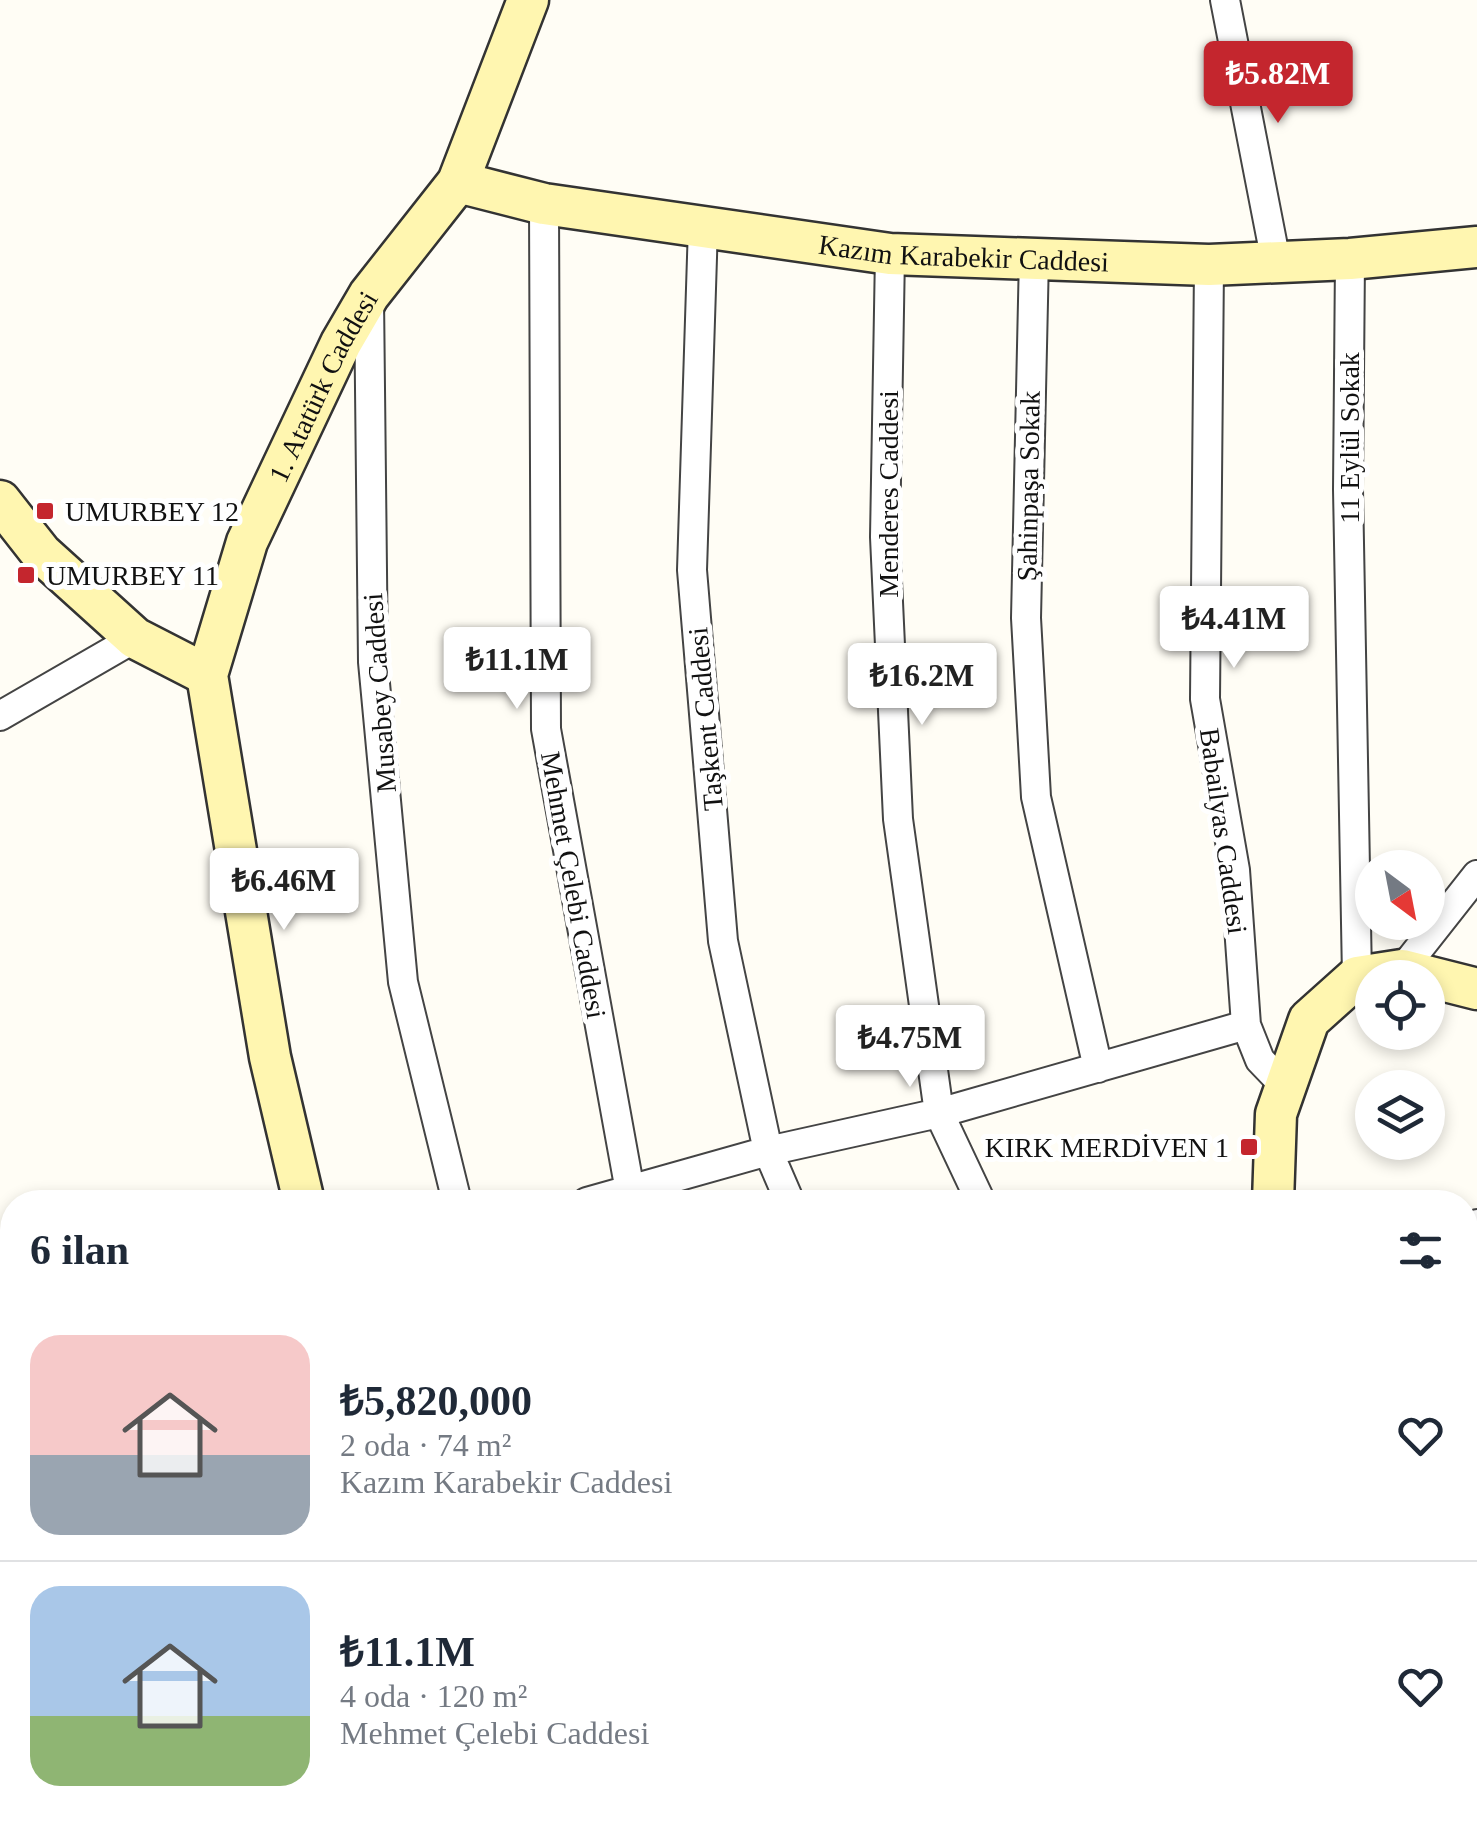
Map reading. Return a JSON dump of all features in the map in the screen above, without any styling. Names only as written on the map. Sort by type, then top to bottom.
[{"type":"street","name":"1. Atatürk Caddesi","points":[[301,1190],[270,1057],[208,675],[247,542],[340,342],[369,295],[458,182],[528,0]]},
{"type":"street","points":[[1225,0],[1276,262]]},
{"type":"street","name":"Kazım Karabekir Caddesi","points":[[458,182],[544,204],[890,254],[1209,264],[1350,259],[1477,247]]},
{"type":"street","name":"Mehmet Çelebi Caddesi","points":[[544,204],[546,728],[629,1190]]},
{"type":"street","name":"Taşkent Caddesi","points":[[703,226],[692,570],[723,941],[768,1151],[785,1190]]},
{"type":"street","name":"Menderes Caddesi","points":[[890,254],[885,538],[898,819],[939,1113],[974,1190]]},
{"type":"street","name":"Şahinpaşa Sokak","points":[[1034,256],[1026,618],[1036,797],[1098,1068]]},
{"type":"street","name":"11 Eylül Sokak","points":[[1350,259],[1348,489],[1357,960]]},
{"type":"street","name":"Babailyas Caddesi","points":[[1209,264],[1205,699],[1236,870],[1246,1025],[1260,1060],[1284,1084]]},
{"type":"street","name":"Musabey Caddesi","points":[[369,295],[373,662],[403,982],[454,1190]]},
{"type":"street","points":[[0,502],[41,552],[135,638],[208,675]]},
{"type":"street","points":[[0,716],[135,638]]},
{"type":"street","points":[[1410,960],[1477,874]]},
{"type":"street","points":[[1273,1190],[1276,1114],[1284,1084],[1309,1020],[1355,979]]},
{"type":"street","points":[[1445,981],[1477,989]]},
{"type":"street","points":[[653,1190],[768,1151],[939,1113],[1246,1025]]},
{"type":"place","name":"UMURBEY 12","points":[[45,511]]},
{"type":"place","name":"UMURBEY 11","points":[[26,575]]},
{"type":"place","name":"KIRK MERDİVEN 1","points":[[1249,1147]]}]
